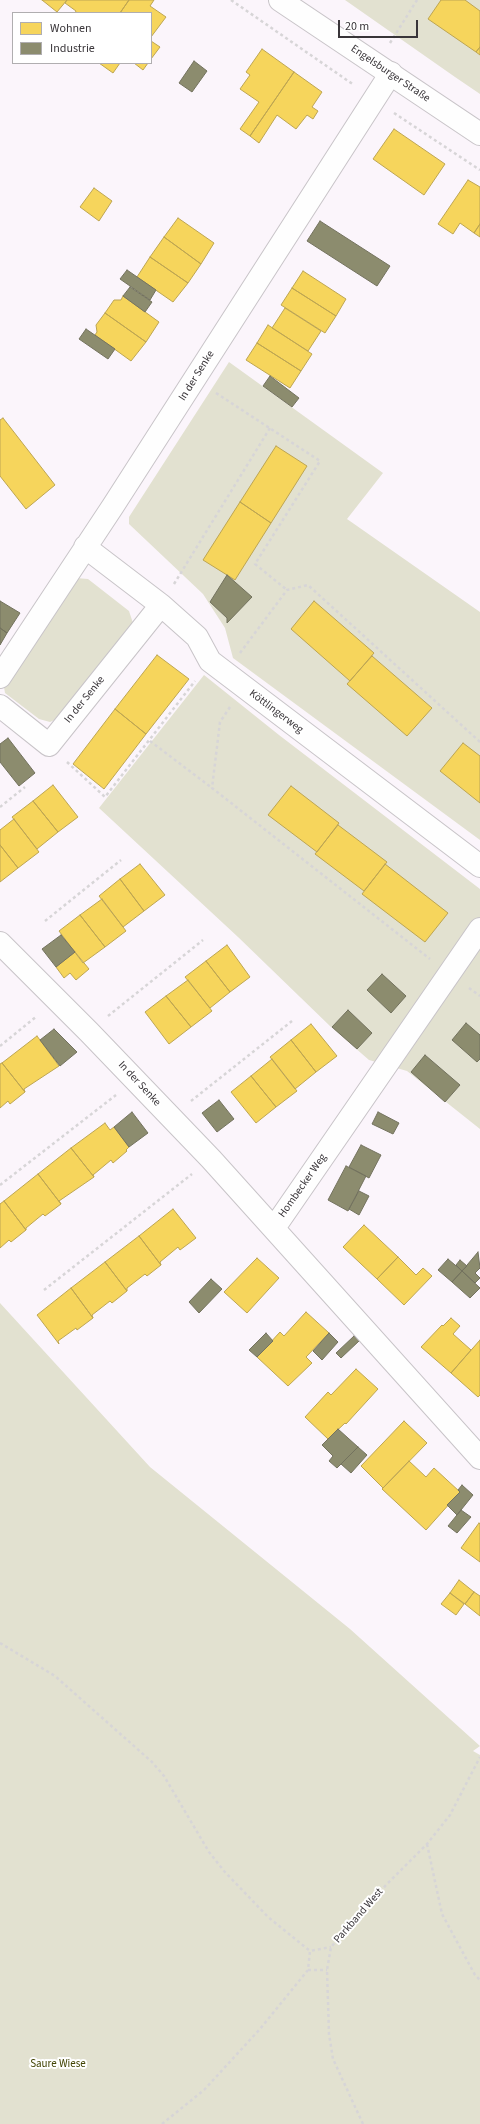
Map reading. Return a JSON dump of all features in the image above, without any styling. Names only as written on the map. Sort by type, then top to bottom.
[{"type":"street","name":"Engelsburger Straße","points":[[280,0],[480,134]]},
{"type":"street","name":"In der Senke","points":[[0,677],[195,378],[384,69]]},
{"type":"street","name":"Köttlingerweg","points":[[85,546],[161,605],[197,637],[218,667],[480,866]]},
{"type":"street","name":"In der Senke","points":[[49,745],[161,605]]},
{"type":"street","points":[[0,706],[49,745]]},
{"type":"street","name":"Hombecker Weg","points":[[480,929],[274,1228],[480,1458]]},
{"type":"street","name":"In der Senke","points":[[0,943],[89,1032],[211,1159],[274,1228]]},
{"type":"path","points":[[384,69],[417,0]]},
{"type":"path","points":[[195,378],[320,461],[255,564],[287,590]]},
{"type":"path","points":[[161,605],[270,428]]},
{"type":"path","points":[[49,745],[105,797],[150,741],[287,590],[308,585],[480,742]]},
{"type":"path","points":[[212,788],[220,722],[243,687]]},
{"type":"path","points":[[150,741],[449,974]]},
{"type":"path","points":[[0,807],[25,787]]},
{"type":"path","points":[[45,921],[121,860]]},
{"type":"path","points":[[89,1032],[203,940]]},
{"type":"path","points":[[0,1046],[58,1001]]},
{"type":"path","points":[[170,1118],[292,1021]]},
{"type":"path","points":[[0,1185],[135,1080]]},
{"type":"path","points":[[44,1290],[211,1159]]},
{"type":"path","points":[[0,1643],[56,1676],[152,1762],[164,1776],[209,1852],[224,1871],[268,1917],[310,1951],[331,1947]]},
{"type":"path","name":"Parkband West","points":[[363,2124],[333,2059],[329,2034],[327,1970],[331,1947],[387,1884],[427,1844],[450,1815],[480,1757]]},
{"type":"path","points":[[427,1844],[442,1914],[475,1975],[480,1980]]},
{"type":"path","points":[[162,2124],[204,2090],[260,2029],[308,1970],[310,1951]]},
{"type":"path","points":[[308,1970],[327,1970]]},
{"type":"green space","points":[[345,0],[480,0],[480,94],[455,77]]},
{"type":"green space","points":[[229,362],[383,473],[347,519],[480,612],[480,840],[233,658],[225,628],[203,594],[129,524],[129,517]]},
{"type":"green space","points":[[76,578],[88,579],[129,611],[134,626],[66,715],[50,722],[39,719],[5,693],[3,681]]},
{"type":"green space","points":[[204,675],[279,735],[480,889],[480,1129],[407,1071],[369,1060],[331,1027],[238,937],[99,808]]},
{"type":"green space","name":"Saure Wiese","points":[[0,1303],[150,1467],[350,1629],[480,1746],[473,1751],[480,1755],[480,2124],[0,2124]]},
{"type":"building: Wohnen","points":[[42,0],[67,0],[57,12]]},
{"type":"building: Wohnen","points":[[67,0],[129,0],[121,12],[76,12],[65,3]]},
{"type":"building: Wohnen","points":[[129,0],[154,0],[150,6],[166,17],[152,36],[152,12],[121,12]]},
{"type":"building: Wohnen","points":[[441,0],[465,0],[480,11],[480,47],[476,52],[428,19]]},
{"type":"building: Wohnen","points":[[152,42],[160,47],[152,58]]},
{"type":"building: Wohnen","points":[[480,47],[480,55],[476,52]]},
{"type":"building: Wohnen","points":[[262,49],[294,72],[250,136],[240,129],[259,102],[240,89],[250,75],[246,72]]},
{"type":"building: Wohnen","points":[[100,64],[119,64],[113,73]]},
{"type":"building: Wohnen","points":[[135,64],[147,64],[143,70]]},
{"type":"building: Wohnen","points":[[294,72],[322,92],[312,107],[318,111],[313,119],[307,115],[296,129],[277,115],[259,143],[250,136]]},
{"type":"building: Wohnen","points":[[394,129],[445,164],[424,195],[373,159]]},
{"type":"building: Wohnen","points":[[468,180],[480,187],[480,224],[474,233],[460,223],[453,234],[438,224]]},
{"type":"building: Wohnen","points":[[94,188],[112,201],[99,221],[80,207]]},
{"type":"building: Wohnen","points":[[178,218],[214,243],[201,264],[164,237]]},
{"type":"building: Wohnen","points":[[480,224],[480,237],[474,233]]},
{"type":"building: Wohnen","points":[[164,237],[201,264],[188,283],[150,257]]},
{"type":"building: Wohnen","points":[[150,257],[188,283],[173,302],[137,277]]},
{"type":"building: Wohnen","points":[[303,271],[346,299],[336,316],[292,288]]},
{"type":"building: Wohnen","points":[[292,288],[336,316],[325,333],[281,305]]},
{"type":"building: Wohnen","points":[[123,296],[159,322],[146,342],[105,313],[114,300],[121,300]]},
{"type":"building: Wohnen","points":[[285,308],[321,331],[308,351],[272,328]]},
{"type":"building: Wohnen","points":[[105,313],[146,342],[131,361],[95,335],[97,332],[96,325]]},
{"type":"building: Wohnen","points":[[268,325],[312,354],[301,371],[257,343]]},
{"type":"building: Wohnen","points":[[257,343],[301,371],[290,388],[246,360]]},
{"type":"building: Wohnen","points":[[3,418],[55,485],[26,509],[0,476],[0,420]]},
{"type":"building: Wohnen","points":[[276,446],[307,466],[271,523],[240,502]]},
{"type":"building: Wohnen","points":[[240,502],[271,523],[235,580],[203,560]]},
{"type":"building: Wohnen","points":[[314,601],[374,653],[350,681],[291,629]]},
{"type":"building: Wohnen","points":[[157,655],[189,679],[146,734],[115,709]]},
{"type":"building: Wohnen","points":[[372,656],[432,708],[407,736],[347,684]]},
{"type":"building: Wohnen","points":[[115,709],[146,734],[104,789],[73,764]]},
{"type":"building: Wohnen","points":[[463,743],[480,756],[480,803],[440,771]]},
{"type":"building: Wohnen","points":[[53,785],[78,817],[58,832],[33,801]]},
{"type":"building: Wohnen","points":[[291,786],[339,823],[317,852],[268,815]]},
{"type":"building: Wohnen","points":[[33,801],[58,832],[37,849],[12,817]]},
{"type":"building: Wohnen","points":[[14,819],[39,852],[18,868],[0,845],[0,830]]},
{"type":"building: Wohnen","points":[[338,825],[387,862],[364,891],[315,854]]},
{"type":"building: Wohnen","points":[[0,845],[18,868],[0,882]]},
{"type":"building: Wohnen","points":[[140,864],[165,895],[144,911],[120,879]]},
{"type":"building: Wohnen","points":[[385,864],[448,913],[425,942],[362,894]]},
{"type":"building: Wohnen","points":[[120,879],[144,911],[123,927],[99,896]]},
{"type":"building: Wohnen","points":[[102,899],[126,931],[105,947],[80,915]]},
{"type":"building: Wohnen","points":[[80,915],[105,947],[83,963],[59,931]]},
{"type":"building: Wohnen","points":[[227,945],[250,977],[230,992],[206,961]]},
{"type":"building: Wohnen","points":[[75,952],[89,969],[76,980],[70,973],[64,978],[56,967]]},
{"type":"building: Wohnen","points":[[206,961],[230,992],[210,1008],[185,977]]},
{"type":"building: Wohnen","points":[[188,980],[212,1011],[191,1027],[166,996]]},
{"type":"building: Wohnen","points":[[166,996],[191,1027],[169,1044],[145,1012]]},
{"type":"building: Wohnen","points":[[311,1024],[337,1056],[316,1072],[291,1040]]},
{"type":"building: Wohnen","points":[[37,1036],[59,1066],[24,1089],[25,1092],[2,1063]]},
{"type":"building: Wohnen","points":[[291,1040],[316,1072],[295,1089],[270,1057]]},
{"type":"building: Wohnen","points":[[272,1059],[297,1091],[276,1107],[251,1076]]},
{"type":"building: Wohnen","points":[[2,1063],[25,1092],[10,1104],[8,1101],[0,1108],[0,1064]]},
{"type":"building: Wohnen","points":[[251,1076],[276,1107],[256,1123],[231,1092]]},
{"type":"building: Wohnen","points":[[105,1123],[110,1130],[114,1127],[129,1147],[126,1150],[127,1151],[113,1163],[111,1160],[93,1175],[94,1177],[71,1148]]},
{"type":"building: Wohnen","points":[[71,1148],[94,1177],[59,1201],[61,1204],[38,1174]]},
{"type":"building: Wohnen","points":[[38,1174],[61,1204],[45,1216],[43,1214],[26,1228],[26,1230],[4,1201]]},
{"type":"building: Wohnen","points":[[4,1201],[26,1230],[11,1242],[9,1240],[0,1248],[0,1204]]},
{"type":"building: Wohnen","points":[[173,1209],[196,1238],[180,1250],[178,1247],[160,1262],[161,1265],[139,1236]]},
{"type":"building: Wohnen","points":[[364,1225],[398,1257],[377,1279],[343,1247]]},
{"type":"building: Wohnen","points":[[139,1236],[161,1265],[147,1276],[145,1274],[127,1288],[127,1291],[105,1262]]},
{"type":"building: Wohnen","points":[[398,1257],[416,1275],[423,1268],[432,1276],[404,1305],[377,1279]]},
{"type":"building: Wohnen","points":[[257,1258],[279,1278],[247,1313],[224,1292]]},
{"type":"building: Wohnen","points":[[105,1262],[127,1291],[112,1303],[110,1301],[92,1315],[93,1318],[71,1288]]},
{"type":"building: Wohnen","points":[[71,1288],[93,1318],[77,1330],[76,1328],[58,1341],[59,1344],[37,1315]]},
{"type":"building: Wohnen","points":[[306,1312],[329,1333],[306,1357],[312,1363],[288,1386],[257,1357],[280,1332],[284,1336]]},
{"type":"building: Wohnen","points":[[451,1318],[460,1326],[453,1334],[471,1350],[451,1373],[421,1347],[442,1325],[443,1326]]},
{"type":"building: Wohnen","points":[[480,1340],[480,1395],[478,1397],[451,1373]]},
{"type":"building: Wohnen","points":[[356,1369],[378,1389],[346,1424],[345,1423],[328,1439],[305,1417],[328,1392],[331,1395]]},
{"type":"building: Wohnen","points":[[404,1421],[427,1443],[383,1488],[361,1466]]},
{"type":"building: Wohnen","points":[[409,1461],[426,1477],[434,1468],[460,1492],[426,1530],[382,1489]]},
{"type":"building: Wohnen","points":[[479,1523],[480,1524],[480,1562],[461,1548]]},
{"type":"building: Wohnen","points":[[459,1580],[474,1592],[465,1604],[450,1593]]},
{"type":"building: Wohnen","points":[[474,1592],[480,1596],[480,1616],[465,1604]]},
{"type":"building: Wohnen","points":[[450,1593],[464,1604],[456,1615],[441,1604]]},
{"type":"building: Industrie","points":[[194,61],[207,71],[192,92],[179,83]]},
{"type":"building: Industrie","points":[[320,221],[390,266],[377,286],[307,241]]},
{"type":"building: Industrie","points":[[127,270],[156,290],[150,300],[120,279]]},
{"type":"building: Industrie","points":[[130,287],[152,302],[145,312],[123,296]]},
{"type":"building: Industrie","points":[[86,329],[115,349],[108,359],[79,339]]},
{"type":"building: Industrie","points":[[270,376],[299,398],[292,407],[263,386]]},
{"type":"building: Industrie","points":[[227,575],[252,597],[227,623],[227,618],[210,602]]},
{"type":"building: Industrie","points":[[0,601],[20,613],[7,633],[0,628]]},
{"type":"building: Industrie","points":[[0,628],[7,633],[0,645]]},
{"type":"building: Industrie","points":[[8,738],[35,773],[19,786],[0,762],[0,744]]},
{"type":"building: Industrie","points":[[61,935],[75,952],[56,967],[42,949]]},
{"type":"building: Industrie","points":[[382,974],[406,996],[391,1013],[367,990]]},
{"type":"building: Industrie","points":[[348,1010],[372,1033],[357,1049],[332,1027]]},
{"type":"building: Industrie","points":[[466,1023],[480,1035],[480,1059],[477,1062],[452,1040]]},
{"type":"building: Industrie","points":[[54,1029],[77,1052],[60,1066],[40,1040]]},
{"type":"building: Industrie","points":[[425,1055],[460,1085],[445,1102],[411,1072]]},
{"type":"building: Industrie","points":[[219,1100],[234,1119],[217,1132],[202,1113]]},
{"type":"building: Industrie","points":[[132,1112],[148,1133],[129,1147],[114,1127]]},
{"type":"building: Industrie","points":[[378,1112],[399,1123],[393,1134],[372,1124]]},
{"type":"building: Industrie","points":[[361,1145],[381,1155],[369,1178],[349,1167]]},
{"type":"building: Industrie","points":[[346,1166],[366,1176],[348,1211],[328,1200]]},
{"type":"building: Industrie","points":[[359,1191],[369,1196],[359,1215],[349,1209]]},
{"type":"building: Industrie","points":[[478,1252],[480,1268],[475,1273],[480,1278],[475,1283],[462,1271]]},
{"type":"building: Industrie","points":[[448,1259],[462,1271],[452,1282],[438,1270]]},
{"type":"building: Industrie","points":[[460,1260],[467,1266],[462,1271],[456,1265]]},
{"type":"building: Industrie","points":[[462,1271],[480,1288],[470,1298],[452,1282]]},
{"type":"building: Industrie","points":[[211,1279],[222,1289],[199,1313],[189,1302]]},
{"type":"building: Industrie","points":[[266,1333],[273,1341],[257,1357],[249,1350]]},
{"type":"building: Industrie","points":[[329,1333],[338,1342],[322,1360],[313,1351]]},
{"type":"building: Industrie","points":[[354,1336],[359,1341],[341,1358],[336,1353]]},
{"type":"building: Industrie","points":[[338,1429],[358,1447],[337,1468],[329,1461],[333,1456],[322,1445]]},
{"type":"building: Industrie","points":[[358,1447],[367,1455],[351,1473],[341,1464]]},
{"type":"building: Industrie","points":[[462,1485],[473,1495],[457,1515],[447,1505],[460,1492],[458,1490]]},
{"type":"building: Industrie","points":[[461,1510],[471,1517],[457,1533],[448,1526]]}]
